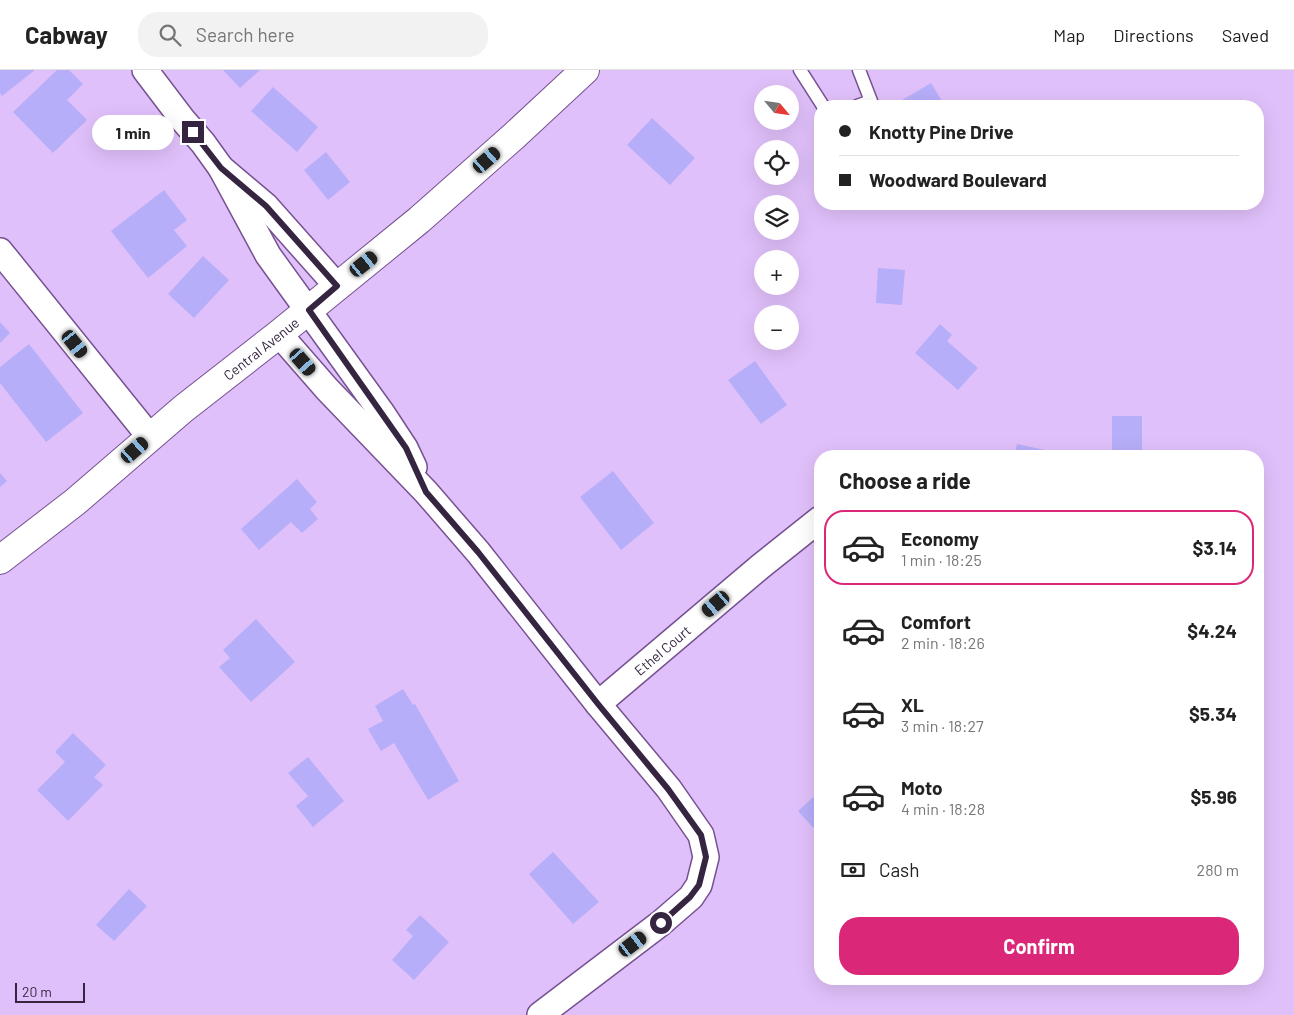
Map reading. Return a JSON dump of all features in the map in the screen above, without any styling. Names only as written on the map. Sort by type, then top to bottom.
[{"type":"street","points":[[145,70],[220,167],[268,255],[406,448],[426,492]]},
{"type":"street","name":"Central Avenue","points":[[0,560],[75,502],[150,437],[419,220],[585,70]]},
{"type":"street","points":[[220,167],[266,206],[337,286]]},
{"type":"street","points":[[0,250],[150,437]]},
{"type":"street","points":[[279,334],[327,389],[426,492],[478,552],[598,704],[674,796],[701,835],[706,857],[699,885],[690,897],[661,923],[540,1015]]},
{"type":"street","name":"Ethel Court","points":[[598,704],[814,524]]},
{"type":"lane","points":[[800,70],[819,100]]},
{"type":"lane","points":[[860,70],[871,100]]},
{"type":"building","points":[[0,70],[35,70],[2,96],[0,93]]},
{"type":"building","points":[[57,70],[69,70],[83,84],[67,100],[87,120],[53,153],[13,112]]},
{"type":"building","points":[[223,70],[260,70],[240,88]]},
{"type":"building","points":[[931,83],[941,100],[902,100]]},
{"type":"building","points":[[273,87],[318,127],[297,152],[251,111]]},
{"type":"building","points":[[652,118],[695,158],[670,185],[627,145]]},
{"type":"building","points":[[326,152],[350,182],[328,200],[304,170]]},
{"type":"building","points":[[164,190],[187,220],[174,230],[187,246],[148,278],[111,231]]},
{"type":"building","points":[[203,256],[229,280],[194,318],[168,294]]},
{"type":"building","points":[[878,268],[905,270],[902,305],[876,303]]},
{"type":"building","points":[[0,322],[10,333],[0,343]]},
{"type":"building","points":[[940,324],[952,335],[947,341],[978,368],[958,390],[915,353]]},
{"type":"building","points":[[29,344],[83,413],[46,442],[0,383],[0,367]]},
{"type":"building","points":[[755,361],[787,405],[761,424],[728,380]]},
{"type":"building","points":[[1112,416],[1142,416],[1142,450],[1112,450]]},
{"type":"building","points":[[1017,444],[1045,450],[1016,450]]},
{"type":"building","points":[[613,471],[654,523],[621,550],[580,497]]},
{"type":"building","points":[[0,473],[7,481],[0,487]]},
{"type":"building","points":[[297,479],[317,502],[310,509],[318,519],[302,533],[291,522],[259,550],[241,529]]},
{"type":"building","points":[[256,619],[295,662],[251,702],[219,667],[230,658],[223,650]]},
{"type":"building","points":[[403,689],[413,705],[415,704],[459,781],[428,800],[394,743],[381,751],[368,729],[383,721],[375,706]]},
{"type":"building","points":[[73,733],[106,765],[94,777],[103,785],[68,821],[37,790],[65,762],[55,752]]},
{"type":"building","points":[[308,757],[344,801],[313,827],[296,806],[308,796],[288,773]]},
{"type":"building","points":[[814,796],[814,828],[798,811]]},
{"type":"building","points":[[553,852],[599,902],[573,924],[529,874]]},
{"type":"building","points":[[129,889],[147,906],[114,941],[96,925]]},
{"type":"building","points":[[420,915],[449,942],[414,980],[392,960],[413,936],[406,930]]},
{"type":"route","points":[[193,132],[221,168],[266,206],[337,286],[309,310],[352,374],[406,448],[426,492],[478,552],[668,789],[701,835],[706,857],[699,885],[690,897],[661,923]]}]
